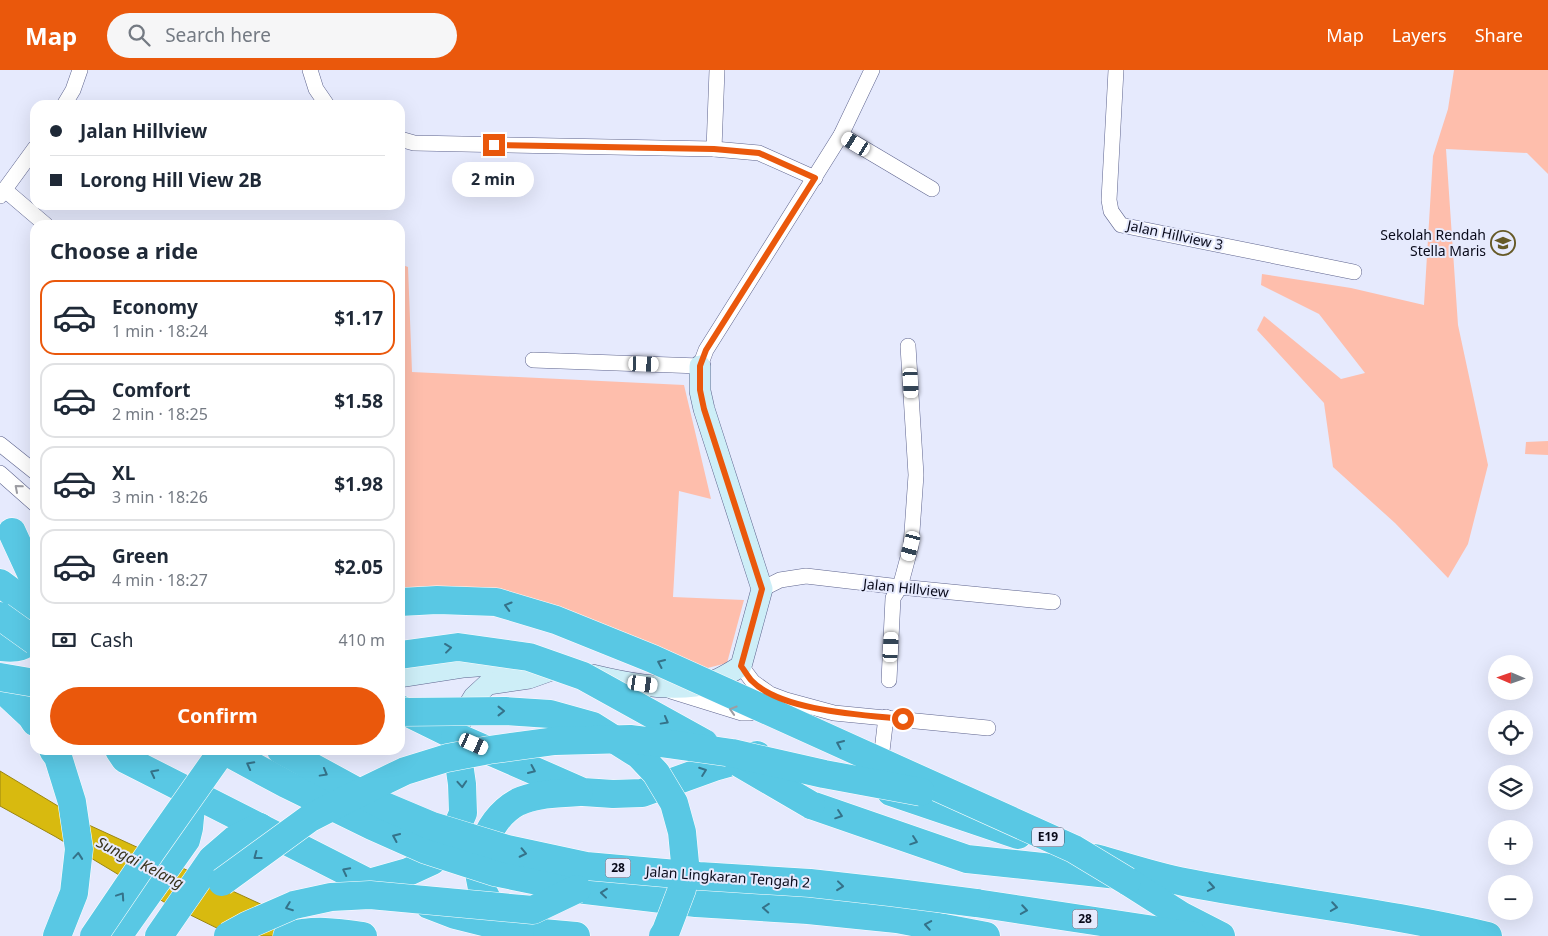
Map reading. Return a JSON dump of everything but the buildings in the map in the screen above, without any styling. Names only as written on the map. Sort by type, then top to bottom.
[{"type":"highway","points":[[16,533],[30,569]]},
{"type":"highway","points":[[2,584],[30,589]]},
{"type":"highway","points":[[2,584],[30,605]]},
{"type":"highway","points":[[405,602],[437,600],[496,602],[556,620],[653,659],[965,800]]},
{"type":"highway","points":[[0,616],[30,638]]},
{"type":"highway","points":[[0,647],[13,648],[27,644],[30,641]]},
{"type":"highway","points":[[405,654],[458,647],[528,657],[583,676],[702,741],[811,806],[967,859],[1181,882],[1400,918],[1488,936]]},
{"type":"highway","points":[[0,667],[30,692]]},
{"type":"highway","points":[[0,677],[30,682]]},
{"type":"highway","points":[[0,687],[30,715]]},
{"type":"highway","points":[[405,711],[505,711],[550,714],[593,726],[639,755],[656,773],[674,803],[682,832],[685,863],[682,888],[663,936]]},
{"type":"highway","points":[[405,713],[583,792]]},
{"type":"highway","points":[[369,883],[408,872],[432,861],[450,843],[463,813],[460,762],[455,736]]},
{"type":"highway","points":[[169,936],[183,918],[222,882],[310,818],[406,771],[447,758],[488,750],[555,740],[640,740],[732,753],[824,774],[965,800]]},
{"type":"highway","points":[[520,932],[491,905],[479,882],[481,853],[490,829],[501,814],[518,802],[538,795],[583,792],[612,794],[642,793],[714,767],[765,753],[816,764],[878,788],[1030,838],[1181,882]]},
{"type":"highway","points":[[57,755],[72,802],[79,849],[74,894],[57,936]]},
{"type":"highway","points":[[121,755],[369,883],[455,915],[520,932],[576,936]]},
{"type":"highway","points":[[94,936],[220,755]]},
{"type":"highway","name":"Jalan Lingkaran Tengah 2","points":[[233,755],[286,784],[372,826],[426,850],[494,872],[577,889],[696,903],[808,910],[897,919],[981,935]]},
{"type":"highway","name":"Jalan Lingkaran Tengah 2","points":[[290,755],[382,805],[432,826],[506,850],[586,866],[810,883],[890,892],[1194,936]]},
{"type":"highway","points":[[119,936],[186,840],[191,807],[186,790]]},
{"type":"highway","name":"E19","points":[[965,800],[1074,849],[1182,916],[1221,936]]},
{"type":"highway","points":[[159,936],[212,859],[234,840],[260,828]]},
{"type":"highway","points":[[228,936],[248,924],[294,904],[331,897],[370,895],[533,910],[577,889]]},
{"type":"highway","points":[[287,936],[328,931],[363,936]]},
{"type":"street","points":[[67,100],[73,90],[80,70]]},
{"type":"street","points":[[310,70],[316,89],[324,100]]},
{"type":"street","points":[[714,149],[717,70]]},
{"type":"street","points":[[405,675],[501,664],[557,668],[614,680],[657,686],[697,686],[723,678],[741,666],[762,589],[704,409],[700,390],[700,366],[706,350],[841,135],[872,70]]},
{"type":"street","name":"Jalan Hillview 3","points":[[1116,70],[1109,200],[1111,211],[1121,225],[1354,272]]},
{"type":"street","points":[[841,135],[932,189]]},
{"type":"street","points":[[405,141],[414,143],[714,149],[759,153],[815,178]]},
{"type":"street","points":[[30,155],[2,193],[39,220]]},
{"type":"street","points":[[889,680],[893,598],[900,588],[911,546],[916,475],[908,346]]},
{"type":"street","points":[[533,360],[700,366]]},
{"type":"street","points":[[0,444],[30,468]]},
{"type":"street","points":[[0,473],[30,500]]},
{"type":"street","name":"Jalan Hillview","points":[[762,589],[780,580],[806,576],[900,588],[1053,602]]},
{"type":"street","points":[[741,666],[753,682],[770,694],[834,713]]},
{"type":"street","points":[[455,736],[463,715],[474,696],[488,684],[529,678],[557,668]]},
{"type":"street","points":[[657,686],[742,713],[792,716],[834,713],[988,728]]},
{"type":"street","points":[[878,788],[886,718]]},
{"type":"shaded area","points":[[1454,70],[1548,70],[1548,174],[1527,153],[1446,149],[1458,325],[1488,465],[1468,544],[1448,578],[1395,523],[1333,467],[1324,403],[1257,330],[1264,316],[1341,379],[1365,373],[1319,314],[1261,285],[1262,274],[1351,288],[1424,305],[1433,156],[1448,109]]},
{"type":"shaded area","points":[[405,266],[408,267],[412,372],[684,385],[711,499],[679,491],[673,597],[744,600],[727,663],[696,671],[476,593],[405,595]]},
{"type":"shaded area","points":[[1548,441],[1548,455],[1525,454],[1526,442]]},
{"type":"water","name":"Sungai Kelang","points":[[0,771],[91,826],[330,936],[233,936],[164,902],[56,837],[0,806]]},
{"type":"place","name":"Sekolah Rendah Stella Maris","points":[[1503,243]]},
{"type":"route","points":[[494,145],[714,149],[759,153],[815,178],[706,350],[700,366],[700,390],[704,409],[762,589],[741,666],[753,682],[770,694],[786,700],[834,713],[903,719]]}]
